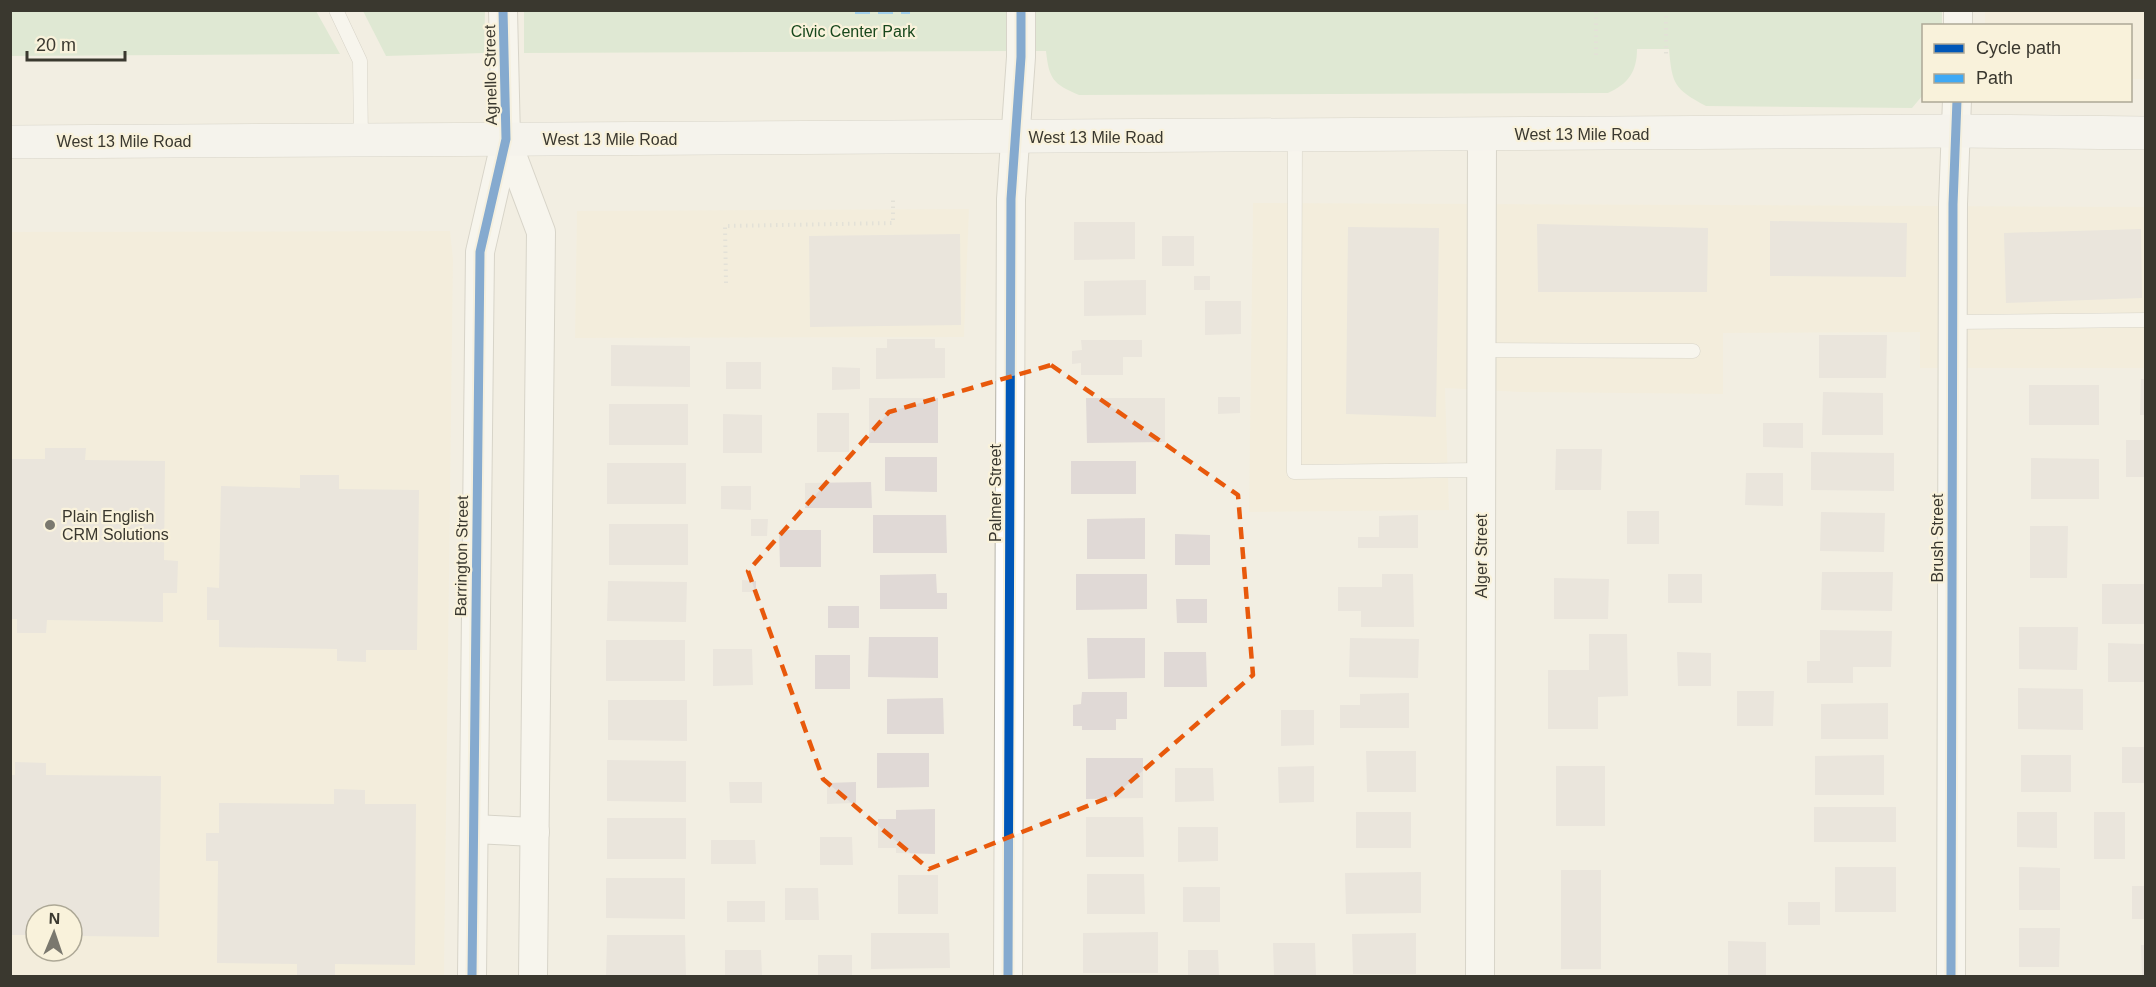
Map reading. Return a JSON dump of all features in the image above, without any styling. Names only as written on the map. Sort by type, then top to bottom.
[{"type":"main road","name":"West 13 Mile Road","points":[[10,142],[1482,135],[1956,116],[2145,133]]},
{"type":"street","name":"Agnello Street","points":[[503,10],[506,139]]},
{"type":"street","name":"Palmer Street","points":[[1008,976],[1011,199],[1021,10]]},
{"type":"street","name":"Brush Street","points":[[1952,976],[1953,322],[1956,116]]},
{"type":"street","name":"Alger Street","points":[[1480,976],[1482,135]]},
{"type":"street","name":"Barrington Street","points":[[472,976],[480,252],[506,139]]},
{"type":"street","points":[[506,139],[541,232],[533,976]]},
{"type":"street","points":[[474,829],[535,831]]},
{"type":"lane","points":[[336,10],[360,61],[361,140]]},
{"type":"lane","points":[[1295,136],[1294,472],[1481,470]]},
{"type":"lane","points":[[1953,322],[2145,320]]},
{"type":"lane","points":[[1480,350],[1693,351]]},
{"type":"path","points":[[1596,10],[1596,55]]},
{"type":"path","points":[[1666,10],[1666,55]]},
{"type":"path","points":[[726,283],[725,225],[893,223],[893,200]]},
{"type":"highlighted area","points":[[1051,365],[1238,495],[1253,675],[1115,795],[929,869],[823,779],[748,571],[889,412]]},
{"type":"shaded area","points":[[1985,11],[2145,11],[2145,79],[2132,79],[2132,24],[1985,24]]},
{"type":"shaded area","points":[[1253,203],[2145,207],[2145,368],[1920,368],[1920,332],[1723,333],[1723,394],[1520,392],[1445,388],[1449,510],[1249,512]]},
{"type":"shaded area","points":[[969,209],[964,337],[575,338],[577,211]]},
{"type":"shaded area","points":[[450,231],[453,259],[444,976],[11,976],[10,232]]},
{"type":"green space","name":"Civic Center Park","points":[[524,10],[1942,11],[1942,24],[1922,24],[1922,96],[1912,108],[1706,106],[1687,95],[1677,84],[1669,49],[1637,49],[1637,57],[1630,76],[1621,86],[1608,93],[1079,95],[1058,84],[1054,79],[1046,51],[524,53]]},
{"type":"green space","points":[[10,11],[316,11],[340,54],[11,56]]},
{"type":"green space","points":[[363,11],[485,11],[484,53],[386,56]]},
{"type":"building","points":[[1770,221],[1907,223],[1906,277],[1770,276]]},
{"type":"building","points":[[1074,222],[1135,222],[1135,259],[1074,260]]},
{"type":"building","points":[[1537,224],[1708,228],[1707,292],[1538,292]]},
{"type":"building","points":[[1348,227],[1439,228],[1436,417],[1346,414]]},
{"type":"building","points":[[2141,229],[2142,298],[2006,303],[2004,233]]},
{"type":"building","points":[[960,234],[961,325],[810,327],[809,236]]},
{"type":"building","points":[[1162,236],[1194,236],[1194,266],[1162,266]]},
{"type":"building","points":[[1194,276],[1210,276],[1210,290],[1194,290]]},
{"type":"building","points":[[1146,280],[1146,315],[1084,316],[1084,281]]},
{"type":"building","points":[[1205,301],[1241,301],[1241,334],[1205,335]]},
{"type":"building","points":[[1819,335],[1887,335],[1886,378],[1819,378]]},
{"type":"building","points":[[887,339],[935,339],[935,348],[945,348],[945,378],[876,379],[876,348],[887,348]]},
{"type":"building","points":[[1081,340],[1142,340],[1142,357],[1123,357],[1123,375],[1081,375],[1081,363],[1072,364],[1072,351],[1082,350]]},
{"type":"building","points":[[611,345],[690,346],[690,387],[611,386]]},
{"type":"building","points":[[726,362],[761,362],[761,389],[726,389]]},
{"type":"building","points":[[832,367],[860,368],[860,389],[832,390]]},
{"type":"building","points":[[2141,379],[2146,379],[2146,415],[2140,415]]},
{"type":"building","points":[[2029,385],[2099,385],[2099,425],[2029,425]]},
{"type":"building","points":[[1823,392],[1883,393],[1883,435],[1822,435]]},
{"type":"building","points":[[1218,397],[1240,397],[1240,413],[1218,414]]},
{"type":"building","points":[[869,398],[938,398],[938,443],[869,443]]},
{"type":"building","points":[[1086,398],[1165,398],[1165,442],[1087,443]]},
{"type":"building","points":[[609,404],[688,404],[688,445],[609,445]]},
{"type":"building","points":[[817,413],[849,413],[849,452],[817,452]]},
{"type":"building","points":[[723,414],[762,415],[762,453],[723,453]]},
{"type":"building","points":[[1763,423],[1803,423],[1803,448],[1763,447]]},
{"type":"building","points":[[2126,440],[2146,440],[2146,477],[2126,477]]},
{"type":"building","points":[[45,448],[86,448],[85,460],[165,461],[164,560],[178,561],[177,593],[163,593],[163,622],[47,620],[46,633],[17,633],[17,619],[10,619],[10,459],[45,459]]},
{"type":"building","points":[[1556,449],[1602,449],[1601,490],[1555,490]]},
{"type":"building","points":[[1811,452],[1894,453],[1894,491],[1811,490]]},
{"type":"building","points":[[885,457],[937,457],[937,492],[885,491]]},
{"type":"building","points":[[2031,458],[2099,459],[2099,499],[2031,499]]},
{"type":"building","points":[[1071,461],[1136,461],[1136,494],[1071,494]]},
{"type":"building","points":[[607,463],[686,463],[686,504],[607,504]]},
{"type":"building","points":[[1746,473],[1783,473],[1783,506],[1745,505]]},
{"type":"building","points":[[300,475],[339,475],[339,489],[419,490],[417,650],[366,650],[366,662],[337,661],[337,649],[219,647],[219,620],[207,620],[207,587],[219,588],[221,486],[300,488]]},
{"type":"building","points":[[871,482],[872,508],[805,508],[805,483]]},
{"type":"building","points":[[721,486],[751,486],[751,510],[721,509]]},
{"type":"building","points":[[1627,511],[1659,511],[1659,544],[1627,544]]},
{"type":"building","points":[[1821,512],[1885,513],[1884,552],[1820,551]]},
{"type":"building","points":[[873,515],[946,515],[947,553],[873,553]]},
{"type":"building","points":[[1418,515],[1418,548],[1358,548],[1358,537],[1379,537],[1379,516]]},
{"type":"building","points":[[1145,518],[1145,559],[1087,559],[1087,519]]},
{"type":"building","points":[[751,519],[768,519],[767,536],[751,536]]},
{"type":"building","points":[[609,524],[688,524],[688,565],[609,565]]},
{"type":"building","points":[[2030,526],[2068,526],[2067,578],[2030,578]]},
{"type":"building","points":[[779,530],[821,530],[821,567],[780,567]]},
{"type":"building","points":[[1175,534],[1210,535],[1210,565],[1175,565]]},
{"type":"building","points":[[1822,572],[1893,572],[1892,611],[1821,610]]},
{"type":"building","points":[[936,574],[937,593],[947,593],[947,609],[880,609],[880,575]]},
{"type":"building","points":[[1076,574],[1147,574],[1147,609],[1076,610]]},
{"type":"building","points":[[1382,574],[1413,574],[1414,627],[1361,627],[1361,611],[1338,611],[1338,587],[1382,587]]},
{"type":"building","points":[[1668,574],[1702,574],[1702,603],[1668,603]]},
{"type":"building","points":[[1554,578],[1609,579],[1608,619],[1554,619]]},
{"type":"building","points":[[742,580],[756,581],[756,592],[742,592]]},
{"type":"building","points":[[608,581],[687,582],[686,622],[607,621]]},
{"type":"building","points":[[2102,584],[2146,584],[2146,624],[2102,624]]},
{"type":"building","points":[[1176,599],[1207,599],[1207,623],[1177,623]]},
{"type":"building","points":[[828,606],[859,606],[859,628],[828,628]]},
{"type":"building","points":[[2019,627],[2078,627],[2077,670],[2019,669]]},
{"type":"building","points":[[1820,630],[1892,631],[1891,667],[1853,667],[1853,683],[1807,683],[1807,661],[1820,661]]},
{"type":"building","points":[[1589,634],[1627,634],[1628,696],[1598,697],[1598,729],[1548,729],[1548,670],[1589,670]]},
{"type":"building","points":[[869,637],[938,637],[938,678],[868,677]]},
{"type":"building","points":[[1087,638],[1145,638],[1145,678],[1088,679]]},
{"type":"building","points":[[1350,638],[1419,639],[1418,678],[1349,677]]},
{"type":"building","points":[[606,640],[685,640],[685,681],[606,681]]},
{"type":"building","points":[[2108,643],[2146,644],[2146,682],[2108,682]]},
{"type":"building","points":[[713,649],[752,649],[753,685],[713,686]]},
{"type":"building","points":[[1164,652],[1206,652],[1207,687],[1164,687]]},
{"type":"building","points":[[1677,652],[1711,653],[1711,686],[1678,686]]},
{"type":"building","points":[[815,655],[850,655],[850,689],[815,689]]},
{"type":"building","points":[[2018,688],[2083,689],[2083,730],[2018,729]]},
{"type":"building","points":[[1737,691],[1774,691],[1773,726],[1737,726]]},
{"type":"building","points":[[1082,692],[1127,692],[1127,719],[1116,719],[1116,730],[1082,730],[1082,726],[1073,726],[1073,705],[1081,704]]},
{"type":"building","points":[[1409,693],[1409,728],[1340,728],[1340,705],[1360,705],[1360,694]]},
{"type":"building","points":[[943,698],[944,734],[887,734],[887,699]]},
{"type":"building","points":[[608,700],[687,700],[687,741],[608,740]]},
{"type":"building","points":[[1888,703],[1888,739],[1821,739],[1821,704]]},
{"type":"building","points":[[1281,710],[1314,710],[1314,745],[1281,746]]},
{"type":"building","points":[[2122,747],[2146,747],[2146,783],[2122,783]]},
{"type":"building","points":[[1366,751],[1416,751],[1416,792],[1367,792]]},
{"type":"building","points":[[877,753],[929,753],[929,787],[877,788]]},
{"type":"building","points":[[1884,755],[1884,795],[1815,795],[1815,756]]},
{"type":"building","points":[[2021,755],[2071,755],[2071,792],[2021,792]]},
{"type":"building","points":[[1086,758],[1143,758],[1143,798],[1086,799]]},
{"type":"building","points":[[607,760],[686,761],[686,802],[607,801]]},
{"type":"building","points":[[15,762],[46,763],[46,775],[161,776],[159,937],[84,936],[84,903],[24,903],[24,935],[10,935],[10,775],[15,775]]},
{"type":"building","points":[[1314,766],[1314,802],[1279,803],[1278,767]]},
{"type":"building","points":[[1556,766],[1605,766],[1605,826],[1556,826]]},
{"type":"building","points":[[1175,768],[1213,768],[1214,801],[1175,802]]},
{"type":"building","points":[[729,782],[762,782],[762,803],[730,803]]},
{"type":"building","points":[[856,782],[856,803],[827,804],[827,783]]},
{"type":"building","points":[[334,789],[365,790],[365,804],[416,804],[415,965],[335,964],[335,976],[297,976],[297,964],[217,963],[218,861],[206,861],[206,833],[219,833],[219,803],[334,804]]},
{"type":"building","points":[[1814,807],[1896,807],[1896,842],[1814,842]]},
{"type":"building","points":[[935,809],[935,854],[896,853],[896,848],[878,848],[878,819],[896,819],[896,810]]},
{"type":"building","points":[[1356,812],[1411,812],[1411,848],[1356,848]]},
{"type":"building","points":[[2017,812],[2057,812],[2057,848],[2017,847]]},
{"type":"building","points":[[2094,812],[2125,812],[2125,859],[2094,859]]},
{"type":"building","points":[[1086,817],[1143,817],[1144,857],[1086,857]]},
{"type":"building","points":[[607,818],[686,818],[686,859],[607,859]]},
{"type":"building","points":[[1178,827],[1218,827],[1218,861],[1178,862]]},
{"type":"building","points":[[820,837],[852,837],[853,865],[820,865]]},
{"type":"building","points":[[711,840],[755,840],[756,864],[711,864]]},
{"type":"building","points":[[1835,867],[1896,867],[1896,912],[1835,912]]},
{"type":"building","points":[[2019,867],[2060,868],[2060,910],[2019,910]]},
{"type":"building","points":[[1561,870],[1601,870],[1601,969],[1561,969]]},
{"type":"building","points":[[1421,872],[1421,913],[1346,914],[1345,873]]},
{"type":"building","points":[[1087,874],[1144,874],[1145,914],[1087,914]]},
{"type":"building","points":[[898,875],[938,875],[938,914],[898,914]]},
{"type":"building","points":[[606,878],[685,878],[685,919],[606,918]]},
{"type":"building","points":[[2132,886],[2146,886],[2146,919],[2132,919]]},
{"type":"building","points":[[1183,887],[1220,887],[1220,922],[1183,922]]},
{"type":"building","points":[[785,888],[818,888],[819,920],[785,920]]},
{"type":"building","points":[[727,901],[765,901],[765,922],[727,922]]},
{"type":"building","points":[[1788,902],[1820,902],[1820,925],[1788,925]]},
{"type":"building","points":[[2019,928],[2060,928],[2059,967],[2019,967]]},
{"type":"building","points":[[1158,932],[1158,973],[1083,973],[1083,933]]},
{"type":"building","points":[[871,933],[949,933],[950,968],[871,969]]},
{"type":"building","points":[[1416,933],[1416,974],[1353,974],[1352,934]]},
{"type":"building","points":[[607,935],[685,935],[686,976],[606,976]]},
{"type":"building","points":[[1728,941],[1766,942],[1766,976],[1728,976]]},
{"type":"building","points":[[1273,943],[1315,943],[1316,976],[1274,976]]},
{"type":"building","points":[[2141,945],[2146,945],[2146,976],[2142,976]]},
{"type":"building","points":[[725,950],[761,950],[762,976],[725,976]]},
{"type":"building","points":[[1188,950],[1218,950],[1219,976],[1188,976]]},
{"type":"building","points":[[818,955],[852,955],[852,976],[818,976]]},
{"type":"marked path","points":[[855,10],[910,10]]},
{"type":"cycle path","points":[[472,976],[480,252],[506,139],[503,10]]},
{"type":"cycle path","points":[[1008,976],[1011,199],[1021,57],[1021,10]]},
{"type":"cycle path","points":[[1951,976],[1953,204],[1957,102]]},
{"type":"place","name":"Plain English CRM Solutions","points":[[50,525]]}]
